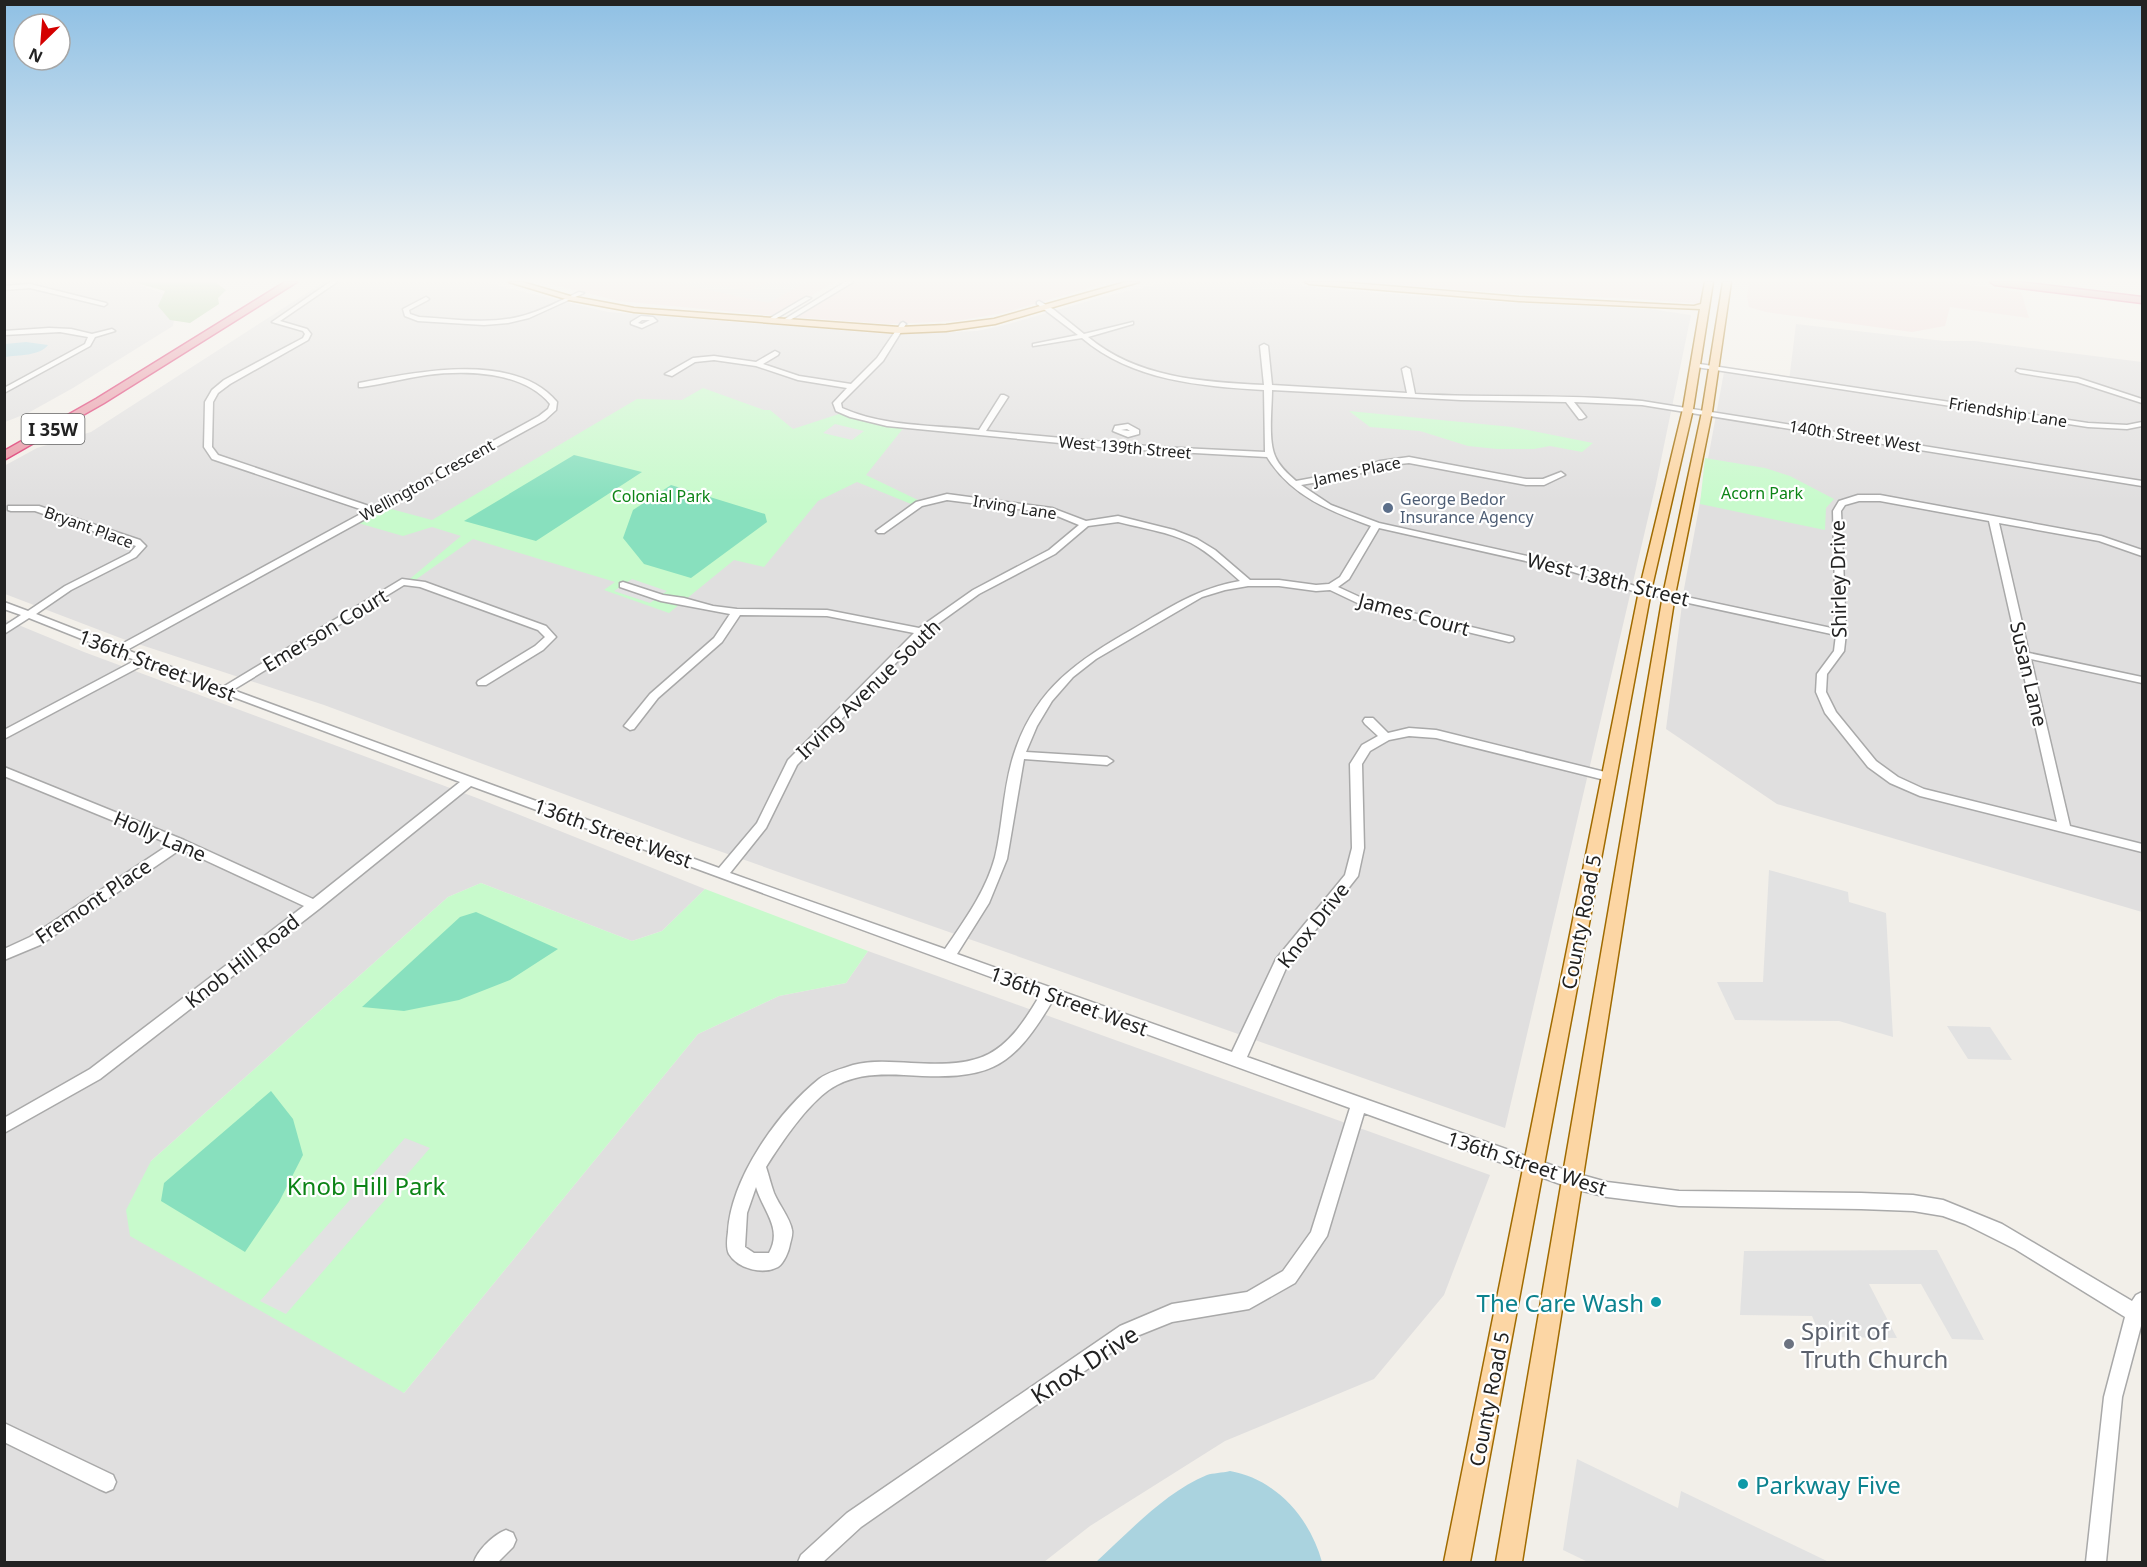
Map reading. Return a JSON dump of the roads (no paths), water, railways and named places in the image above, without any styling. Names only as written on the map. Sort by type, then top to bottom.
[{"type":"highway","name":"I 35W","points":[[4,443],[153,355]]},
{"type":"highway","name":"I 35W","points":[[4,456],[174,355]]},
{"type":"main road","name":"County Road 5","points":[[1457,1563],[1645,591],[1688,410],[1697,355]]},
{"type":"main road","name":"County Road 5","points":[[1509,1563],[1669,595],[1707,412],[1716,355]]},
{"type":"street","points":[[4,391],[70,355]]},
{"type":"street","points":[[276,355],[227,382],[215,392],[209,402],[208,447],[215,457],[371,510]]},
{"type":"street","points":[[757,364],[772,355]]},
{"type":"street","points":[[669,374],[693,360],[707,357],[757,364],[798,378],[853,387],[883,355]]},
{"type":"street","name":"140th Street West","points":[[1107,355],[1151,372],[1204,383],[1485,399],[1624,400],[2142,483]]},
{"type":"street","points":[[1265,355],[1270,455]]},
{"type":"street","name":"Friendship Lane","points":[[1696,365],[2088,424],[2127,427],[2142,424]]},
{"type":"street","points":[[1406,369],[1411,395]]},
{"type":"street","points":[[2020,371],[2078,380],[2142,401]]},
{"type":"street","name":"Wellington Crescent","points":[[117,651],[542,418],[552,410],[554,404],[544,392],[531,384],[499,375],[433,372],[362,385]]},
{"type":"street","points":[[4,383],[35,375]]},
{"type":"street","name":"West 139th Street","points":[[853,387],[837,403],[839,409],[866,419],[891,424],[1120,448],[1270,455]]},
{"type":"street","points":[[981,433],[1004,397]]},
{"type":"street","points":[[1567,398],[1582,417]]},
{"type":"street","points":[[1120,448],[1125,435]]},
{"type":"street","name":"West 138th Street","points":[[1270,455],[1278,468],[1294,484],[1328,507],[1376,525],[1572,569],[1645,591],[1841,633]]},
{"type":"street","name":"James Place","points":[[1294,484],[1352,472],[1406,457],[1526,482],[1544,482],[1561,476]]},
{"type":"street","name":"Irving Lane","points":[[880,531],[919,504],[947,497],[1052,511],[1085,524]]},
{"type":"street","name":"Shirley Drive","points":[[2142,553],[2101,539],[1880,498],[1857,498],[1842,503],[1837,512],[1841,633],[1839,651],[1822,674],[1821,692],[1831,713],[1872,764],[1894,780],[1920,792],[2142,848]]},
{"type":"street","name":"Bryant Place","points":[[11,508],[36,508],[137,542],[141,546],[133,555],[68,588],[27,614]]},
{"type":"street","name":"Susan Lane","points":[[1993,518],[2065,829]]},
{"type":"street","points":[[1085,524],[1118,519],[1170,531],[1212,552],[1248,583]]},
{"type":"street","name":"Irving Avenue South","points":[[722,874],[762,825],[792,763],[921,631],[975,592],[1052,552],[1085,524]]},
{"type":"street","points":[[1331,587],[1344,579],[1376,525]]},
{"type":"street","name":"Emerson Court","points":[[224,691],[402,582],[422,584],[542,628],[551,637],[539,648],[482,683]]},
{"type":"street","name":"James Court","points":[[948,957],[982,903],[1001,859],[1019,755],[1030,726],[1048,699],[1070,675],[1092,657],[1199,595],[1223,587],[1248,583],[1331,587],[1371,606],[1509,639]]},
{"type":"street","points":[[623,585],[661,598],[737,612],[827,613],[921,631]]},
{"type":"street","name":"136th Street West","points":[[4,606],[224,691],[948,957],[1571,1180],[1604,1190],[1648,1197],[1844,1201],[1941,1208],[2012,1236],[2140,1310]]},
{"type":"street","points":[[630,726],[654,696],[718,640],[737,612]]},
{"type":"street","points":[[4,630],[27,614]]},
{"type":"street","points":[[2025,655],[2142,680]]},
{"type":"street","points":[[4,735],[144,660]]},
{"type":"street","points":[[1369,721],[1386,737]]},
{"type":"street","name":"Knox Drive","points":[[1234,1060],[1241,1053],[1281,963],[1351,876],[1358,848],[1356,764],[1366,748],[1386,737],[1409,732],[1436,734],[1609,777]]},
{"type":"street","points":[[1019,755],[1107,761]]},
{"type":"street","name":"Holly Lane","points":[[4,771],[180,843],[314,906]]},
{"type":"street","name":"Knob Hill Road","points":[[4,1126],[95,1074],[314,906],[470,781]]},
{"type":"street","name":"Fremont Place","points":[[4,955],[35,941],[180,843]]},
{"type":"street","points":[[758,1167],[766,1194],[784,1231],[782,1248],[774,1260],[759,1263],[743,1258],[736,1250],[736,1228],[742,1201],[758,1167],[797,1110],[828,1082],[864,1069],[952,1071],[988,1063],[1020,1041],[1049,993]]},
{"type":"street","name":"Knox Drive","points":[[808,1563],[854,1520],[1126,1332],[1172,1313],[1249,1300],[1289,1277],[1318,1236],[1359,1105]]},
{"type":"street","points":[[2096,1563],[2113,1397],[2140,1310]]},
{"type":"street","points":[[4,1432],[106,1482]]},
{"type":"street","points":[[484,1563],[506,1540]]},
{"type":"water","points":[[1230,1471],[1262,1482],[1289,1503],[1309,1530],[1322,1562],[1096,1562],[1148,1514],[1176,1492],[1207,1475]]},
{"type":"place","name":"George Bedor Insurance Agency","points":[[1388,508]]},
{"type":"place","name":"The Care Wash","points":[[1656,1302]]},
{"type":"place","name":"Spirit of Truth Church","points":[[1789,1344]]},
{"type":"place","name":"Parkway Five","points":[[1743,1484]]},
{"type":"park label","name":"Acorn Park","points":[[1762,493]]},
{"type":"park label","name":"Colonial Park","points":[[661,496]]},
{"type":"park label","name":"Knob Hill Park","points":[[366,1185]]}]
